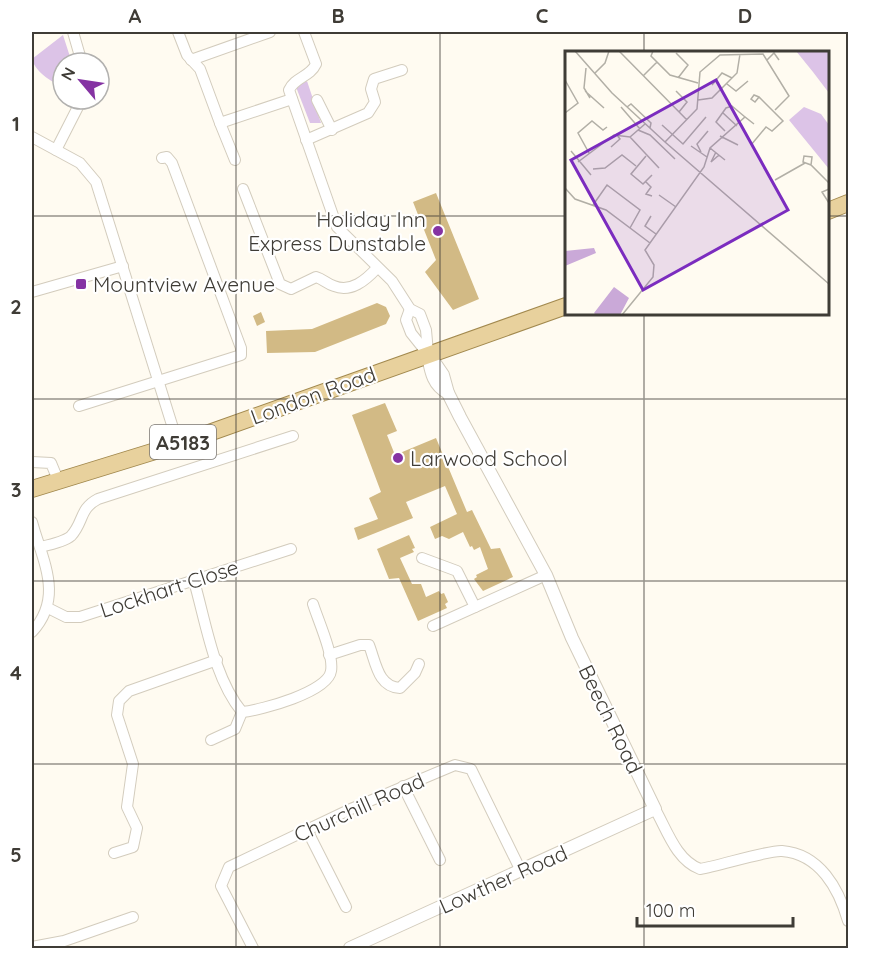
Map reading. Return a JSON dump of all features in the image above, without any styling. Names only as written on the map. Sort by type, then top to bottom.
[{"type":"main road","points":[[829,211],[849,203]]},
{"type":"main road","name":"London Road","points":[[32,489],[178,444],[428,353],[565,307]]},
{"type":"street","points":[[73,32],[79,51]]},
{"type":"street","points":[[178,32],[191,60],[200,69],[235,160]]},
{"type":"street","points":[[191,60],[270,32]]},
{"type":"street","points":[[304,32],[316,64],[312,72],[292,83],[289,90],[337,227],[396,286],[410,309],[420,314],[426,330],[428,353]]},
{"type":"street","points":[[306,140],[332,130],[372,109],[375,102],[371,89],[374,79],[402,70]]},
{"type":"street","points":[[220,123],[292,99]]},
{"type":"street","points":[[317,100],[332,130]]},
{"type":"street","points":[[56,150],[76,111]]},
{"type":"street","points":[[32,137],[80,164],[96,182],[178,444]]},
{"type":"street","points":[[79,406],[158,379],[241,355],[241,348],[172,163],[167,157],[162,158]]},
{"type":"street","points":[[243,189],[280,284],[291,289],[316,277],[331,285],[351,287],[362,282],[377,268]]},
{"type":"street","points":[[32,291],[123,266]]},
{"type":"street","name":"Beech Road","points":[[428,353],[444,375],[448,393],[546,575],[571,636],[679,854],[691,866],[700,869],[782,851],[816,863],[840,894],[849,921]]},
{"type":"street","name":"London Road","points":[[40,548],[69,538],[77,528],[87,505],[98,499],[293,436]]},
{"type":"street","points":[[32,462],[51,463],[58,480]]},
{"type":"street","points":[[32,632],[43,620],[48,608],[50,590],[40,548],[33,530]]},
{"type":"street","name":"Lockhart Close","points":[[48,608],[66,617],[80,617],[291,549]]},
{"type":"street","points":[[422,558],[457,571],[475,607]]},
{"type":"street","points":[[433,626],[546,575]]},
{"type":"street","points":[[194,581],[217,660],[232,700],[242,712]]},
{"type":"street","points":[[242,712],[256,711],[320,687],[329,678],[332,668],[313,604]]},
{"type":"street","points":[[329,655],[360,645],[369,645],[381,681],[391,688],[400,688],[415,673],[418,664]]},
{"type":"street","points":[[114,853],[133,846],[137,828],[127,807],[133,764],[117,715],[119,701],[129,691],[217,660]]},
{"type":"street","points":[[211,740],[235,729],[242,712]]},
{"type":"street","name":"Churchill Road","points":[[253,948],[221,886],[229,867],[403,786],[455,765],[471,769],[521,871]]},
{"type":"street","points":[[403,786],[440,860]]},
{"type":"street","name":"Lowther Road","points":[[350,948],[655,809]]},
{"type":"street","points":[[307,830],[346,907]]},
{"type":"street","points":[[32,947],[64,941],[134,917]]},
{"type":"shaded area","points":[[63,35],[68,51],[51,51],[51,80],[40,72],[32,59]]},
{"type":"shaded area","points":[[307,81],[321,123],[310,123],[296,87]]},
{"type":"building","name":"Holiday Inn Express Dunstable","points":[[436,193],[479,299],[453,310],[425,272],[436,260],[413,202]]},
{"type":"building","points":[[377,303],[386,307],[390,316],[386,324],[315,352],[267,353],[266,331],[312,329]]},
{"type":"building","points":[[261,312],[265,322],[257,326],[253,316]]},
{"type":"building","points":[[385,403],[397,431],[387,435],[395,455],[436,438],[467,512],[472,510],[491,549],[500,548],[513,577],[483,591],[474,579],[476,575],[488,569],[480,547],[474,550],[472,546],[470,547],[463,532],[449,539],[442,536],[435,539],[430,527],[457,514],[445,486],[406,502],[413,518],[358,540],[354,528],[378,519],[369,498],[381,492],[352,415]]},
{"type":"building","points":[[409,535],[415,548],[412,549],[414,552],[400,558],[412,584],[421,584],[426,597],[439,591],[441,594],[444,593],[448,602],[445,604],[447,608],[418,621],[399,578],[389,579],[377,549]]},
{"type":"place","name":"Holiday Inn Express Dunstable","points":[[438,231]]},
{"type":"place","name":"Mountview Avenue","points":[[81,284]]},
{"type":"place","name":"Larwood School","points":[[398,458]]}]
